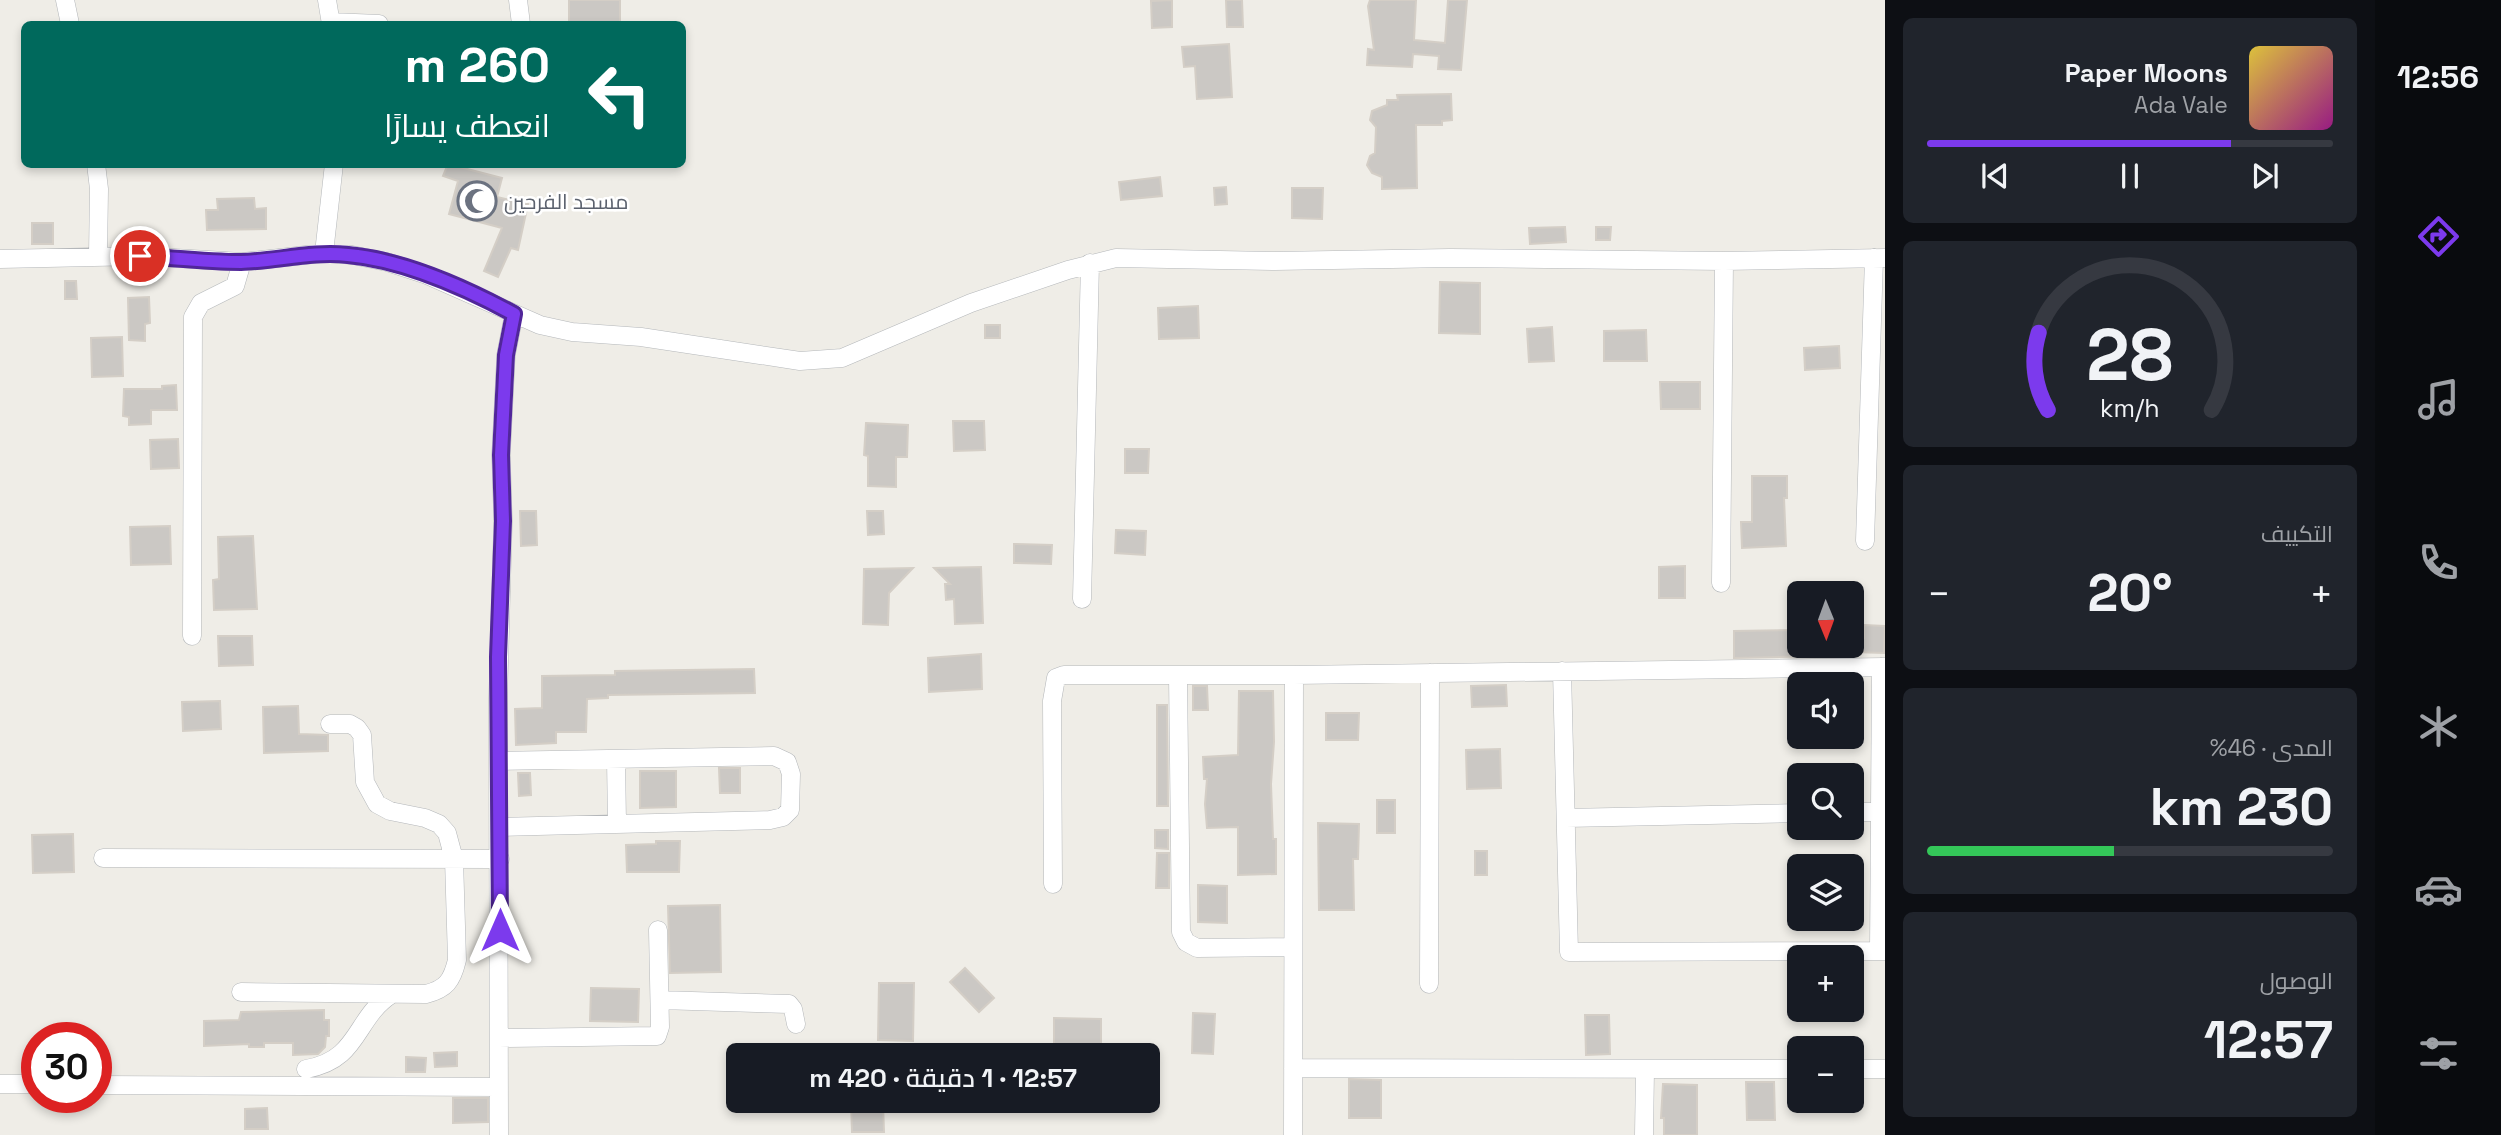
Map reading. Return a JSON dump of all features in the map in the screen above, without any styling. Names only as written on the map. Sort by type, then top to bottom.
[{"type":"street","points":[[65,0],[70,21]]},
{"type":"street","points":[[327,0],[331,21]]},
{"type":"street","points":[[518,0],[521,21]]},
{"type":"street","points":[[96,168],[99,189],[98,257]]},
{"type":"street","points":[[324,253],[334,168]]},
{"type":"street","points":[[0,259],[140,256],[242,262],[324,253],[352,255],[387,262],[428,275],[540,326],[572,332],[641,337],[800,362],[855,354],[971,303],[1090,263],[1116,258],[1275,261],[1450,258],[1724,261],[1879,258],[1865,541]]},
{"type":"street","points":[[1721,583],[1724,261]]},
{"type":"street","points":[[192,636],[193,317],[201,303],[226,293],[235,286],[242,262]]},
{"type":"street","points":[[1082,599],[1090,263]]},
{"type":"street","points":[[499,1135],[503,401],[506,355],[514,314]]},
{"type":"street","points":[[1053,884],[1052,701],[1056,678],[1064,675],[1294,675],[1562,671],[1883,667],[1880,812],[1882,951],[1569,953],[1562,671]]},
{"type":"street","points":[[1429,984],[1430,673]]},
{"type":"street","points":[[1178,675],[1181,932],[1186,942],[1197,948],[1293,947]]},
{"type":"street","points":[[1293,1135],[1294,675]]},
{"type":"street","points":[[241,992],[426,994],[440,990],[448,984],[453,975],[457,960],[452,843],[439,824],[425,818],[390,811],[377,804],[365,782],[362,735],[350,724],[330,724]]},
{"type":"street","points":[[499,761],[774,756],[787,762],[791,774],[790,810],[783,817],[770,820],[499,827]]},
{"type":"street","points":[[616,759],[617,823]]},
{"type":"street","points":[[1864,812],[1880,812]]},
{"type":"street","points":[[1566,818],[1787,813]]},
{"type":"street","points":[[103,858],[500,859]]},
{"type":"street","points":[[499,1038],[657,1037],[660,1027],[658,930]]},
{"type":"street","points":[[306,1069],[335,1060],[345,1052],[358,1035],[371,1010],[392,993]]},
{"type":"street","points":[[660,1000],[789,1004],[793,1009],[796,1024]]},
{"type":"street","points":[[1293,1068],[1787,1069]]},
{"type":"street","points":[[1864,1069],[1885,1069]]},
{"type":"street","points":[[1644,1135],[1645,1070]]},
{"type":"street","points":[[0,1084],[21,1084]]},
{"type":"street","points":[[112,1085],[499,1087]]},
{"type":"building","points":[[569,0],[620,0],[620,21],[569,21]]},
{"type":"building","points":[[1172,0],[1172,27],[1152,28],[1151,1]]},
{"type":"building","points":[[1226,0],[1242,0],[1243,27],[1227,27]]},
{"type":"building","points":[[1370,0],[1416,0],[1414,40],[1445,43],[1448,0],[1467,0],[1461,70],[1438,69],[1439,56],[1413,54],[1412,67],[1367,65],[1368,49],[1374,50],[1368,6]]},
{"type":"building","points":[[1229,44],[1232,97],[1197,99],[1195,66],[1184,67],[1182,47]]},
{"type":"building","points":[[1451,94],[1452,120],[1442,121],[1442,125],[1416,125],[1417,188],[1382,189],[1382,177],[1372,173],[1367,165],[1370,156],[1375,153],[1376,127],[1370,120],[1372,111],[1387,105],[1387,100],[1398,100],[1397,95]]},
{"type":"building","points":[[446,168],[463,168],[502,178],[497,197],[528,204],[518,250],[511,248],[498,277],[484,271],[502,228],[449,214],[458,181],[443,176]]},
{"type":"building","points":[[1160,177],[1162,196],[1121,200],[1119,182]]},
{"type":"building","points":[[1226,187],[1227,204],[1215,205],[1214,188]]},
{"type":"building","points":[[1292,188],[1323,188],[1322,219],[1292,218]]},
{"type":"building","points":[[254,198],[255,209],[266,208],[266,229],[207,230],[206,210],[218,210],[217,199]]},
{"type":"building","points":[[32,223],[53,223],[53,244],[32,244]]},
{"type":"building","points":[[1565,227],[1566,242],[1530,244],[1529,228]]},
{"type":"building","points":[[1596,227],[1611,227],[1610,240],[1596,240]]},
{"type":"building","points":[[65,281],[76,281],[77,299],[65,299]]},
{"type":"building","points":[[1440,282],[1480,283],[1480,334],[1439,333]]},
{"type":"building","points":[[149,297],[150,323],[145,324],[145,341],[129,340],[128,298]]},
{"type":"building","points":[[1198,306],[1199,338],[1159,339],[1158,308]]},
{"type":"building","points":[[985,325],[1000,325],[1000,338],[985,338]]},
{"type":"building","points":[[1552,327],[1554,361],[1529,362],[1527,329]]},
{"type":"building","points":[[1646,330],[1647,361],[1604,361],[1604,331]]},
{"type":"building","points":[[122,337],[123,376],[92,377],[91,338]]},
{"type":"building","points":[[1839,346],[1840,368],[1805,370],[1804,348]]},
{"type":"building","points":[[1660,382],[1700,382],[1700,409],[1661,409]]},
{"type":"building","points":[[176,385],[177,410],[151,410],[151,424],[129,425],[129,417],[123,416],[124,389],[162,389],[162,386]]},
{"type":"building","points":[[953,421],[984,421],[985,450],[954,451]]},
{"type":"building","points":[[866,423],[908,425],[907,457],[896,457],[896,487],[868,486],[868,456],[864,455]]},
{"type":"building","points":[[178,439],[179,468],[151,469],[150,440]]},
{"type":"building","points":[[1125,449],[1149,449],[1148,473],[1125,473]]},
{"type":"building","points":[[1752,476],[1787,476],[1787,498],[1784,498],[1786,546],[1742,548],[1741,522],[1752,522]]},
{"type":"building","points":[[520,511],[536,511],[537,545],[521,546]]},
{"type":"building","points":[[867,511],[883,511],[884,534],[868,535]]},
{"type":"building","points":[[170,526],[171,564],[131,565],[130,527]]},
{"type":"building","points":[[1116,530],[1146,531],[1145,555],[1115,553]]},
{"type":"building","points":[[253,536],[257,609],[214,610],[213,580],[219,579],[218,537]]},
{"type":"building","points":[[1014,544],[1052,545],[1051,564],[1014,563]]},
{"type":"building","points":[[1685,566],[1685,598],[1659,598],[1659,567]]},
{"type":"building","points":[[981,567],[983,623],[955,624],[954,599],[946,600],[945,584],[950,584],[934,568]]},
{"type":"building","points":[[913,568],[889,593],[888,625],[863,624],[864,569]]},
{"type":"building","points":[[1864,625],[1885,626],[1884,653],[1864,652]]},
{"type":"building","points":[[1787,630],[1787,657],[1734,658],[1734,631]]},
{"type":"building","points":[[218,636],[252,636],[253,665],[219,666]]},
{"type":"building","points":[[981,654],[982,689],[929,692],[928,658]]},
{"type":"building","points":[[754,669],[755,693],[608,695],[608,698],[587,699],[586,732],[556,732],[556,743],[516,745],[515,709],[542,708],[542,676],[615,675],[615,671]]},
{"type":"building","points":[[1506,685],[1507,706],[1472,707],[1471,686]]},
{"type":"building","points":[[1193,686],[1207,686],[1208,710],[1193,710]]},
{"type":"building","points":[[1239,691],[1273,691],[1271,784],[1276,874],[1238,875],[1238,827],[1207,828],[1207,779],[1204,779],[1203,757],[1238,755]]},
{"type":"building","points":[[220,701],[221,729],[183,731],[182,702]]},
{"type":"building","points":[[1157,705],[1167,705],[1168,806],[1157,806]]},
{"type":"building","points":[[298,706],[299,734],[328,735],[328,751],[264,753],[263,707]]},
{"type":"building","points":[[1326,713],[1359,713],[1358,740],[1326,740]]},
{"type":"building","points":[[1500,749],[1501,788],[1467,789],[1466,750]]},
{"type":"building","points":[[719,768],[740,768],[740,793],[720,793]]},
{"type":"building","points":[[640,771],[676,771],[676,807],[640,808]]},
{"type":"building","points":[[518,773],[530,773],[531,795],[519,796]]},
{"type":"building","points":[[1377,800],[1395,800],[1395,833],[1377,833]]},
{"type":"building","points":[[1318,823],[1359,824],[1358,859],[1353,859],[1354,910],[1319,910]]},
{"type":"building","points":[[1155,830],[1168,830],[1168,849],[1155,848]]},
{"type":"building","points":[[73,834],[74,872],[33,873],[32,835]]},
{"type":"building","points":[[656,841],[680,841],[679,872],[627,872],[626,845],[656,844]]},
{"type":"building","points":[[1475,851],[1487,851],[1487,875],[1475,875]]},
{"type":"building","points":[[1157,853],[1169,853],[1169,888],[1156,888]]},
{"type":"building","points":[[1198,885],[1227,886],[1227,923],[1198,922]]},
{"type":"building","points":[[720,905],[721,972],[670,973],[668,906]]},
{"type":"building","points":[[965,968],[994,998],[979,1012],[950,982]]},
{"type":"building","points":[[879,983],[914,983],[913,1041],[878,1040]]},
{"type":"building","points":[[591,988],[639,989],[638,1022],[590,1021]]},
{"type":"building","points":[[324,1010],[324,1020],[329,1020],[329,1036],[326,1036],[325,1047],[318,1054],[293,1055],[293,1043],[264,1043],[264,1047],[249,1047],[249,1044],[204,1046],[204,1021],[239,1020],[241,1012]]},
{"type":"building","points":[[1193,1013],[1215,1014],[1213,1054],[1192,1053]]},
{"type":"building","points":[[1585,1015],[1609,1015],[1610,1054],[1586,1055]]},
{"type":"building","points":[[1054,1018],[1101,1019],[1101,1043],[1054,1043]]},
{"type":"building","points":[[457,1052],[457,1066],[435,1067],[434,1053]]},
{"type":"building","points":[[406,1057],[426,1058],[425,1072],[406,1072]]},
{"type":"building","points":[[1349,1079],[1381,1080],[1381,1118],[1349,1118]]},
{"type":"building","points":[[1746,1082],[1774,1082],[1775,1120],[1747,1120]]},
{"type":"building","points":[[1663,1084],[1697,1085],[1697,1135],[1664,1135],[1664,1118],[1661,1118]]},
{"type":"building","points":[[453,1098],[488,1098],[488,1122],[453,1123]]},
{"type":"building","points":[[267,1108],[268,1129],[245,1129],[245,1109]]},
{"type":"building","points":[[851,1113],[883,1113],[884,1132],[852,1132]]},
{"type":"place","name":"مسجد الفرحين","points":[[477,201]]},
{"type":"route","points":[[140,256],[242,262],[324,253],[352,255],[387,262],[428,275],[514,314],[506,355],[501,455],[503,521],[498,657],[500,930]]}]
